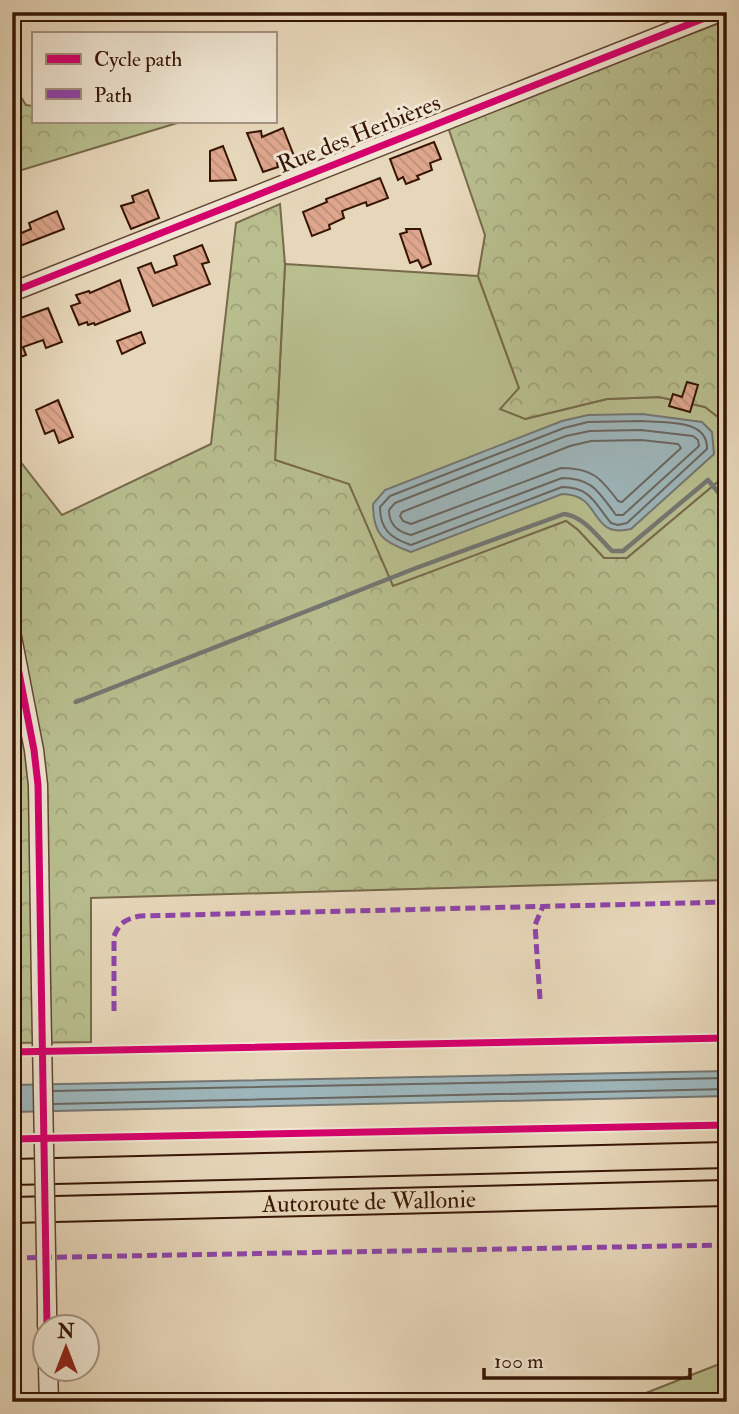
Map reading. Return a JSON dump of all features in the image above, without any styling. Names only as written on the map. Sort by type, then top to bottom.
[{"type":"highway","name":"Autoroute de Wallonie","points":[[12,1172],[727,1155]]},
{"type":"highway","name":"Autoroute de Wallonie","points":[[12,1210],[727,1193]]},
{"type":"street","name":"Rue des Herbières","points":[[12,292],[720,12]]},
{"type":"street","points":[[12,637],[34,750],[38,785],[47,1312]]},
{"type":"street","points":[[48,1382],[49,1402]]},
{"type":"green space","points":[[727,20],[727,424],[705,407],[659,397],[607,399],[525,419],[500,409],[519,388],[478,276],[485,235],[448,127]]},
{"type":"green space","points":[[12,83],[26,105],[32,106],[32,122],[181,122],[12,173]]},
{"type":"green space","points":[[280,204],[285,264],[275,460],[349,484],[393,586],[566,521],[604,558],[627,558],[720,480],[727,466],[727,880],[91,898],[91,1042],[12,1043],[12,451],[62,515],[211,444],[236,223]]},
{"type":"green space","points":[[285,264],[478,276],[519,388],[525,419],[607,399],[659,397],[705,407],[727,424],[727,466],[720,480],[627,558],[604,558],[566,521],[393,587],[349,485],[275,460]]},
{"type":"green space","points":[[727,1361],[727,1402],[623,1402]]},
{"type":"water","points":[[642,414],[702,422],[712,432],[714,454],[631,529],[608,528],[584,501],[562,494],[411,552],[387,541],[375,523],[373,504],[385,490],[562,421],[588,415]]},
{"type":"water","points":[[727,1071],[727,1096],[12,1112],[12,1085]]},
{"type":"building","points":[[283,128],[294,156],[277,163],[278,167],[263,172],[247,133],[261,131],[262,137]]},
{"type":"building","points":[[434,142],[441,159],[430,163],[432,170],[406,184],[403,177],[398,180],[390,159]]},
{"type":"building","points":[[223,146],[236,180],[210,181],[210,151]]},
{"type":"building","points":[[380,178],[388,198],[367,206],[366,202],[342,211],[344,218],[329,225],[330,229],[312,236],[303,212],[327,202],[326,199]]},
{"type":"building","points":[[148,190],[159,218],[131,229],[121,206],[134,202],[132,196]]},
{"type":"building","points":[[57,211],[64,229],[12,249],[12,237],[31,229],[29,223]]},
{"type":"building","points":[[406,229],[420,229],[431,264],[422,268],[418,260],[410,263],[400,234],[407,232]]},
{"type":"building","points":[[202,245],[209,262],[202,264],[210,284],[153,306],[138,268],[151,263],[155,273],[177,265],[174,256]]},
{"type":"building","points":[[120,280],[130,311],[95,325],[88,325],[87,322],[79,325],[71,306],[80,303],[76,295],[89,291],[90,293]]},
{"type":"building","points":[[48,308],[62,342],[46,348],[43,340],[23,347],[26,355],[12,360],[12,321]]},
{"type":"building","points":[[141,332],[145,343],[122,354],[117,341]]},
{"type":"building","points":[[687,382],[698,385],[690,412],[669,406],[673,394],[682,397]]},
{"type":"building","points":[[58,400],[73,437],[59,443],[54,430],[45,434],[36,410]]},
{"type":"waterway","points":[[76,702],[416,568],[564,514],[584,523],[612,551],[623,551],[708,480],[727,503]]},
{"type":"marked path","points":[[114,1011],[114,936],[124,922],[140,916],[727,902]]},
{"type":"marked path","points":[[540,999],[535,925],[543,906]]},
{"type":"marked path","points":[[12,1258],[727,1245]]},
{"type":"cycle path","points":[[12,292],[720,12]]},
{"type":"cycle path","points":[[12,637],[34,750],[38,785],[47,1312]]},
{"type":"cycle path","points":[[12,1052],[727,1038]]},
{"type":"cycle path","points":[[12,1139],[727,1125]]}]
